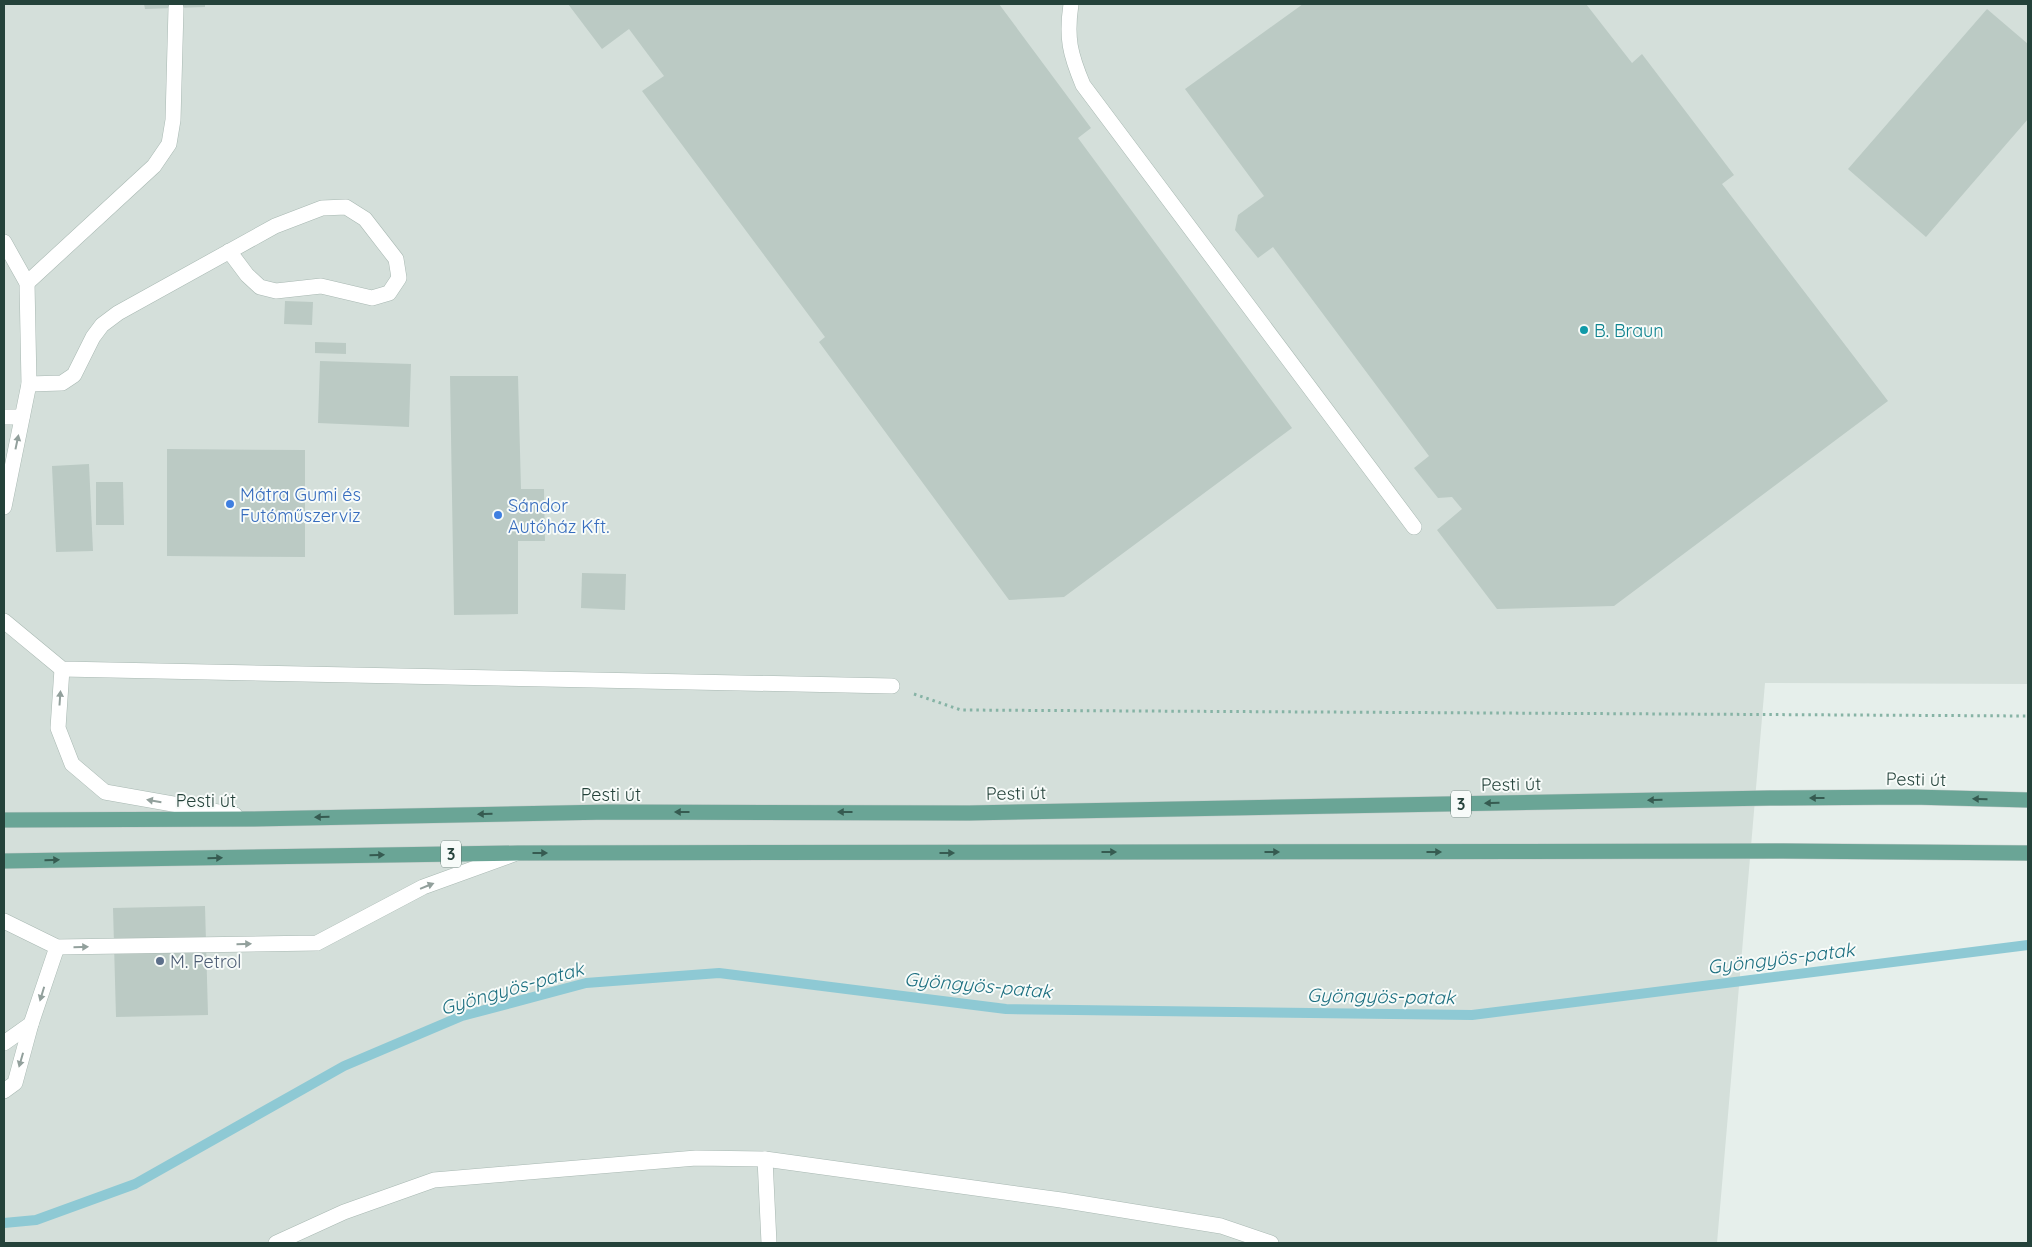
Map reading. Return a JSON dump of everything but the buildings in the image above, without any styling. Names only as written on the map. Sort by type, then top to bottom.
[{"type":"main road","name":"Pesti út","points":[[4,820],[609,812],[979,812],[1780,798],[1912,797],[2028,800]]},
{"type":"main road","name":"3","points":[[4,861],[518,853],[1793,851],[2028,853]]},
{"type":"street","points":[[1071,4],[1068,28],[1071,57],[1083,85],[1414,527]]},
{"type":"street","points":[[27,283],[154,166],[169,144],[173,120],[176,8]]},
{"type":"street","points":[[29,384],[62,383],[74,375],[93,336],[102,325],[118,313],[229,251],[275,226],[322,208],[346,207],[365,219],[396,260],[399,278],[389,293],[372,298],[321,286],[276,291],[260,287],[247,275],[229,251]]},
{"type":"street","points":[[4,242],[27,283],[29,384],[4,507]]},
{"type":"street","points":[[4,417],[22,417]]},
{"type":"street","points":[[4,621],[62,669],[892,686]]},
{"type":"street","points":[[62,669],[58,728],[72,764],[105,792],[254,818]]},
{"type":"street","points":[[4,921],[57,947],[317,943],[423,887],[518,853]]},
{"type":"street","points":[[4,1090],[15,1083],[57,947]]},
{"type":"street","points":[[4,1043],[32,1024]]},
{"type":"street","points":[[276,1243],[344,1212],[434,1180],[696,1158],[765,1159],[904,1177],[1141,1212],[1221,1226],[1271,1243]]},
{"type":"street","points":[[765,1159],[769,1243]]},
{"type":"path","points":[[892,686],[961,710],[2028,716]]},
{"type":"shaded area","points":[[4,4],[2028,4],[2028,684],[1765,683],[1717,1243],[4,1243]]},
{"type":"waterway","name":"Gyöngyös-patak","points":[[4,1223],[36,1220],[135,1184],[344,1066],[462,1016],[586,983],[719,973],[1006,1009],[1472,1015],[2028,945]]},
{"type":"place","name":"B. Braun","points":[[1584,330]]},
{"type":"place","name":"Mátra Gumi és Futóműszerviz","points":[[230,504]]},
{"type":"place","name":"Sándor Autóház Kft.","points":[[498,515]]},
{"type":"place","name":"M. Petrol","points":[[160,961]]}]
